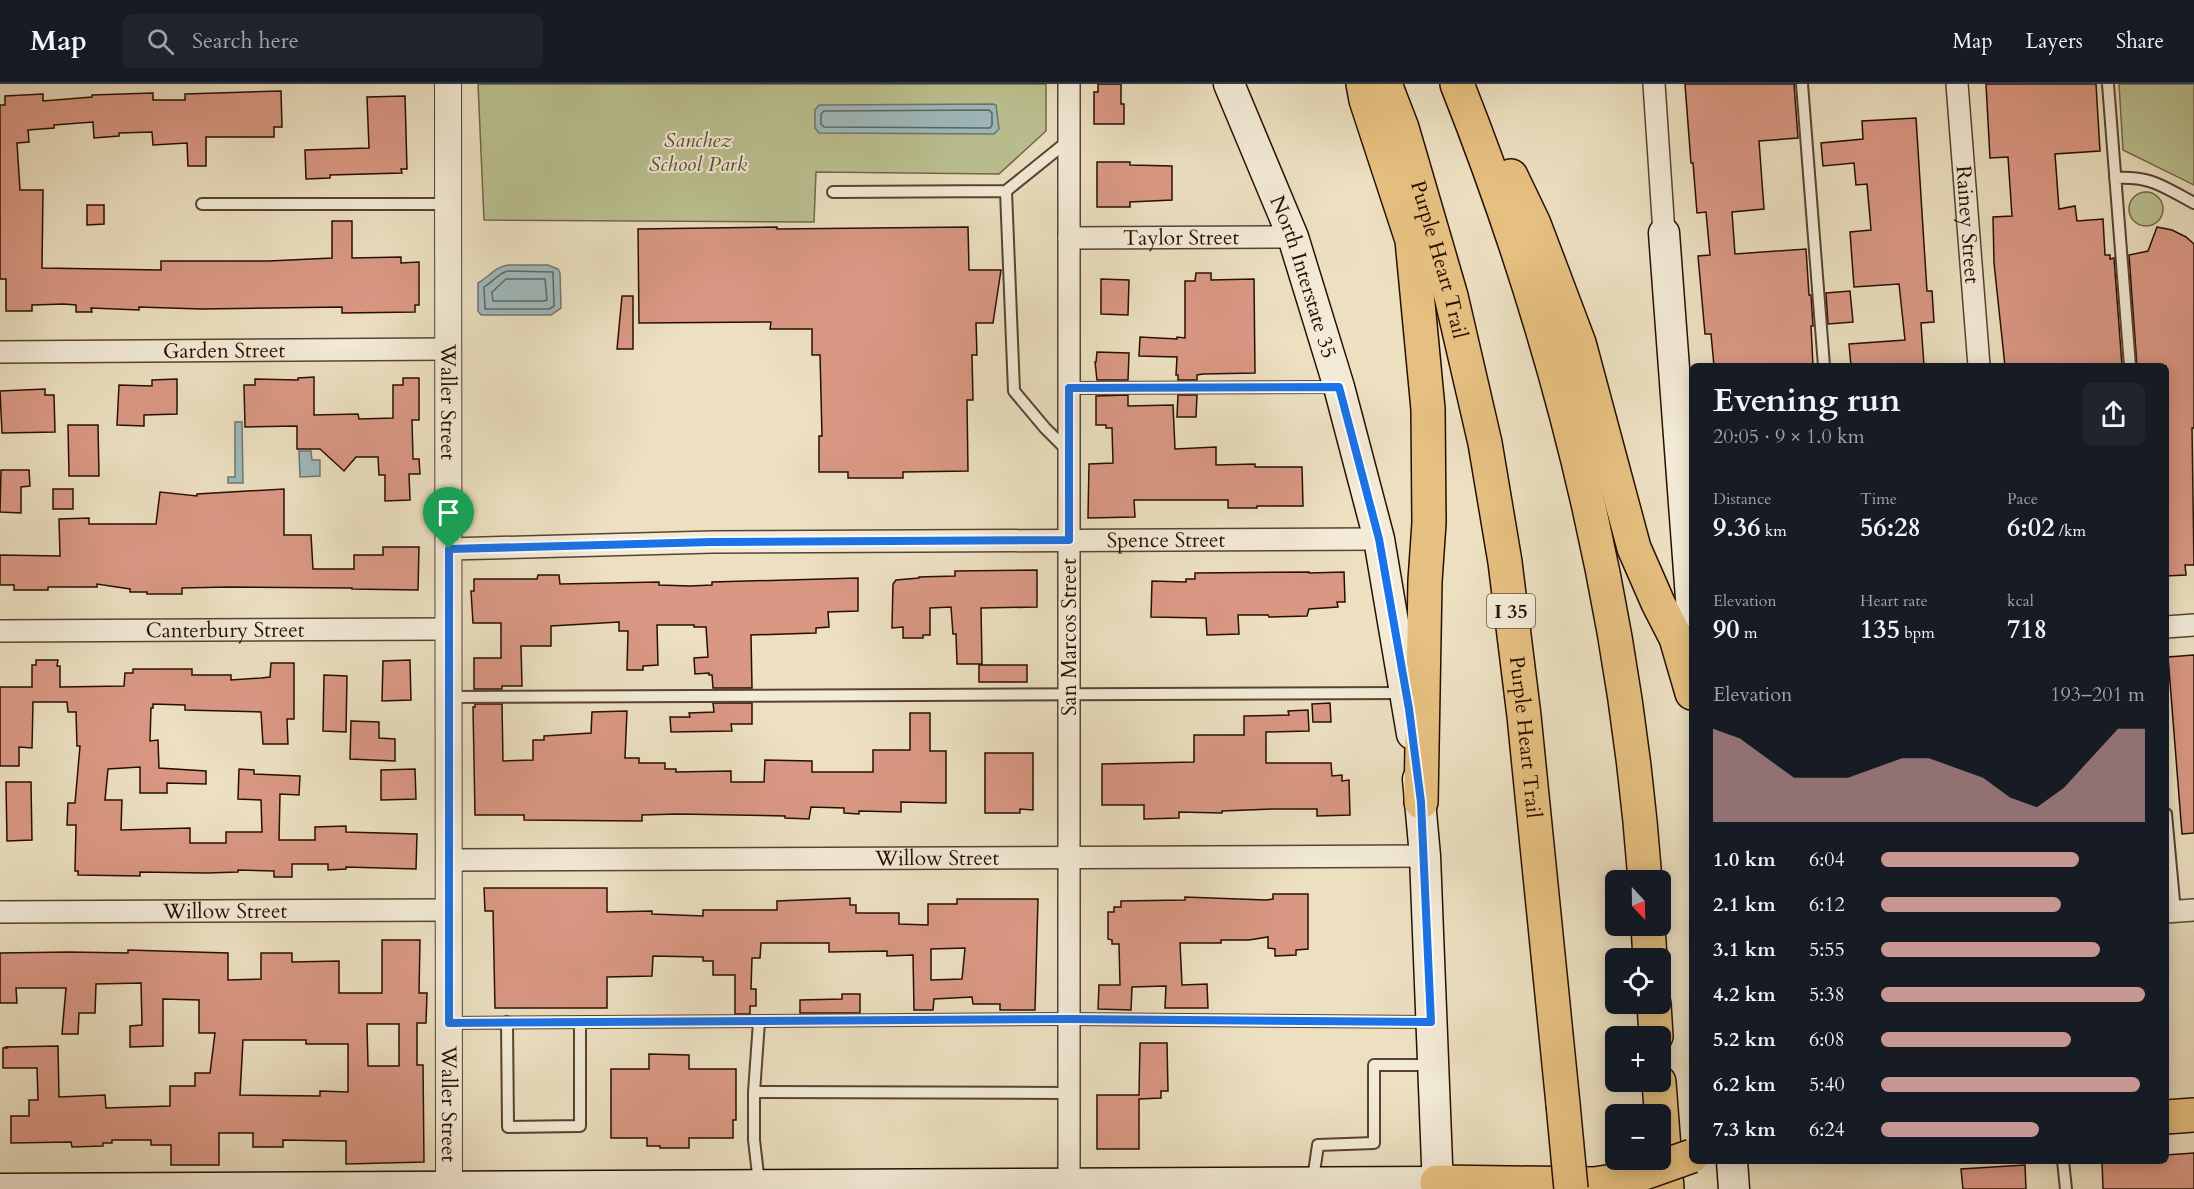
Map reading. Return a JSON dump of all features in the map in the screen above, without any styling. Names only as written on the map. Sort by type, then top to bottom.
[{"type":"main road","name":"North Interstate 35","points":[[1229,84],[1293,237],[1339,387],[1379,539],[1406,693],[1421,802],[1438,1186]]},
{"type":"main road","points":[[1363,84],[1366,100],[1412,240],[1420,306],[1428,409],[1429,470],[1421,802]]},
{"type":"main road","name":"Purple Heart Trail","points":[[1385,84],[1402,128],[1451,296],[1485,443],[1505,562],[1524,716],[1571,1189]]},
{"type":"main road","points":[[1457,84],[1502,204],[1537,310],[1582,479],[1615,640],[1639,804],[1644,870]]},
{"type":"main road","points":[[1467,84],[1534,224],[1560,288],[1592,388],[1634,548],[1676,638],[1689,683]]},
{"type":"main road","points":[[1664,232],[1689,571]]},
{"type":"main road","points":[[1660,1092],[1667,1189]]},
{"type":"main road","points":[[2169,1117],[2194,1115]]},
{"type":"main road","points":[[0,1188],[1594,1184],[1627,1179],[1689,1157]]},
{"type":"main road","points":[[1732,1164],[1734,1189]]},
{"type":"street","name":"Waller Street","points":[[448,84],[449,1187]]},
{"type":"street","name":"San Marcos Street","points":[[1069,84],[1069,1186]]},
{"type":"street","points":[[1654,84],[1664,232]]},
{"type":"street","name":"Rainey Street","points":[[1957,84],[1979,363]]},
{"type":"street","name":"Taylor Street","points":[[1069,238],[1293,237]]},
{"type":"street","name":"Garden Street","points":[[0,352],[448,349]]},
{"type":"street","name":"Spence Street","points":[[449,549],[712,542],[1379,539]]},
{"type":"street","points":[[2169,627],[2194,626]]},
{"type":"street","name":"Canterbury Street","points":[[0,631],[449,629]]},
{"type":"street","name":"Willow Street","points":[[449,860],[1425,856]]},
{"type":"street","name":"Willow Street","points":[[0,912],[449,910]]},
{"type":"lane","points":[[1802,84],[1824,363]]},
{"type":"lane","points":[[2108,84],[2130,363]]},
{"type":"lane","points":[[833,192],[1006,191],[1069,141]]},
{"type":"lane","points":[[2115,178],[2137,177],[2154,182],[2194,203]]},
{"type":"lane","points":[[1006,191],[1014,391],[1069,452]]},
{"type":"lane","points":[[202,204],[448,204]]},
{"type":"lane","points":[[1069,388],[1339,387]]},
{"type":"lane","points":[[449,697],[1406,693]]},
{"type":"lane","points":[[2169,838],[2178,911]]},
{"type":"lane","points":[[449,1023],[1069,1019],[1431,1022]]},
{"type":"lane","points":[[507,1023],[508,1127],[580,1126],[580,1022]]},
{"type":"lane","points":[[759,1022],[754,1092],[754,1140],[759,1187]]},
{"type":"lane","points":[[1312,1183],[1318,1145],[1374,1143],[1374,1065],[1432,1065]]},
{"type":"lane","points":[[754,1092],[1069,1093]]},
{"type":"lane","points":[[2063,1164],[2066,1189]]},
{"type":"green space","name":"Sanchez School Park","points":[[478,84],[1046,84],[1046,131],[999,174],[816,172],[814,222],[484,220]]},
{"type":"green space","points":[[2119,84],[2194,84],[2194,185],[2123,150]]},
{"type":"green space","points":[[2146,192],[2158,197],[2163,209],[2158,221],[2146,226],[2134,221],[2129,209],[2134,197]]},
{"type":"water","points":[[819,105],[996,105],[999,129],[994,134],[819,133],[815,128],[815,110]]},
{"type":"water","points":[[508,265],[548,265],[558,269],[561,308],[551,315],[481,315],[478,311],[478,283],[496,270]]},
{"type":"water","points":[[235,422],[242,422],[243,483],[228,483],[228,477],[235,477]]},
{"type":"water","points":[[299,451],[311,451],[312,460],[320,460],[320,476],[300,477]]},
{"type":"building","points":[[1098,84],[1121,84],[1124,124],[1094,124],[1094,92],[1098,92]]},
{"type":"building","points":[[1685,84],[1794,84],[1798,138],[1759,141],[1764,209],[1732,212],[1735,254],[1806,249],[1813,326],[1811,326],[1813,363],[1714,363],[1711,334],[1705,334],[1698,256],[1710,255],[1706,212],[1697,213],[1693,163],[1691,163]]},
{"type":"building","points":[[1986,84],[2096,84],[2100,151],[2055,154],[2059,209],[2075,206],[2077,221],[2103,219],[2105,255],[2110,255],[2110,259],[2114,258],[2122,363],[2005,363],[1994,263],[1993,217],[2012,216],[2008,157],[1990,158]]},
{"type":"building","points":[[281,91],[282,127],[274,127],[274,137],[206,137],[206,166],[188,166],[187,143],[153,145],[152,132],[119,133],[119,136],[94,138],[93,122],[28,130],[29,142],[17,143],[20,190],[43,190],[42,268],[161,270],[161,261],[269,261],[332,258],[332,221],[352,221],[352,258],[401,257],[401,263],[419,262],[419,305],[415,305],[415,312],[342,313],[342,307],[201,309],[139,307],[139,310],[91,308],[92,312],[76,312],[76,305],[64,304],[32,305],[32,311],[6,311],[6,279],[0,279],[0,105],[5,105],[5,96],[43,94],[43,101],[92,97],[92,95],[153,93],[153,100],[185,100],[185,94]]},
{"type":"building","points":[[405,96],[407,169],[401,169],[402,173],[330,175],[330,178],[306,179],[305,150],[369,148],[367,97]]},
{"type":"building","points":[[1916,118],[1927,291],[1932,291],[1934,322],[1921,323],[1924,363],[1851,363],[1849,344],[1905,340],[1899,284],[1854,287],[1850,232],[1871,230],[1867,184],[1856,185],[1854,163],[1823,166],[1821,143],[1863,139],[1862,121]]},
{"type":"building","points":[[1097,162],[1172,166],[1172,200],[1130,202],[1130,207],[1097,207]]},
{"type":"building","points":[[87,205],[104,205],[104,224],[87,225]]},
{"type":"building","points":[[777,227],[777,229],[968,227],[969,270],[1001,270],[993,323],[976,323],[977,355],[972,355],[973,400],[967,400],[968,471],[903,472],[903,478],[848,478],[848,472],[819,472],[819,436],[822,436],[820,355],[812,355],[812,329],[770,329],[771,322],[639,323],[638,229]]},
{"type":"building","points":[[2157,227],[2172,230],[2194,244],[2194,428],[2192,428],[2194,565],[2185,565],[2186,575],[2169,576],[2169,363],[2137,363],[2129,255],[2148,251]]},
{"type":"building","points":[[1196,273],[1211,273],[1211,280],[1254,279],[1255,373],[1203,374],[1197,375],[1197,380],[1178,380],[1177,357],[1139,356],[1140,337],[1185,338],[1185,281],[1195,281]]},
{"type":"building","points":[[1101,279],[1129,280],[1128,315],[1101,314]]},
{"type":"building","points":[[1850,291],[1853,322],[1828,324],[1826,293]]},
{"type":"building","points":[[622,296],[633,296],[633,349],[617,349]]},
{"type":"building","points":[[1097,352],[1129,353],[1128,380],[1097,380],[1095,362]]},
{"type":"building","points":[[314,377],[314,415],[358,414],[359,419],[393,418],[393,385],[403,385],[403,378],[419,378],[419,420],[412,420],[413,459],[419,459],[420,474],[409,474],[410,500],[385,501],[385,475],[379,475],[378,457],[356,457],[344,471],[320,449],[297,449],[297,426],[245,427],[244,385],[255,385],[255,379],[298,380],[298,378]]},
{"type":"building","points":[[177,379],[177,414],[144,415],[144,426],[117,425],[119,385],[152,386],[152,380]]},
{"type":"building","points":[[45,389],[45,395],[54,395],[55,432],[2,433],[0,391]]},
{"type":"building","points":[[1128,395],[1128,406],[1173,405],[1175,449],[1216,447],[1216,465],[1255,464],[1255,467],[1302,467],[1303,506],[1228,508],[1228,500],[1134,500],[1135,517],[1088,518],[1089,464],[1113,463],[1112,428],[1106,428],[1106,425],[1096,425],[1096,396]]},
{"type":"building","points":[[1178,395],[1197,395],[1196,417],[1177,417]]},
{"type":"building","points":[[68,425],[98,425],[99,476],[69,476]]},
{"type":"building","points":[[1,470],[29,470],[30,486],[21,487],[21,513],[0,512]]},
{"type":"building","points":[[53,489],[73,489],[73,509],[53,509]]},
{"type":"building","points":[[284,489],[284,535],[311,535],[313,569],[354,569],[354,555],[383,555],[383,547],[419,547],[418,590],[229,587],[182,588],[182,594],[147,594],[147,592],[130,592],[130,589],[97,584],[97,587],[48,587],[48,590],[14,590],[14,585],[0,585],[0,555],[60,556],[59,519],[89,518],[89,524],[156,524],[160,492],[197,496],[197,494]]},
{"type":"building","points":[[1037,570],[1037,607],[981,608],[982,664],[957,664],[956,634],[953,634],[951,607],[930,608],[930,635],[923,635],[923,638],[903,638],[903,627],[892,628],[893,584],[896,580],[955,576],[955,571]]},
{"type":"building","points":[[1344,572],[1345,602],[1337,602],[1338,607],[1309,609],[1307,616],[1238,615],[1239,634],[1207,635],[1206,618],[1151,617],[1152,581],[1186,582],[1186,579],[1195,579],[1195,573]]},
{"type":"building","points":[[538,575],[559,575],[560,584],[659,582],[659,585],[690,586],[712,585],[712,582],[858,578],[858,611],[828,612],[829,627],[816,628],[816,633],[751,635],[752,688],[713,688],[712,675],[709,673],[695,674],[694,658],[708,657],[706,627],[694,627],[694,625],[657,625],[658,665],[643,666],[643,670],[627,670],[628,631],[619,631],[619,622],[551,626],[551,646],[521,646],[522,686],[474,689],[474,658],[501,658],[501,623],[473,623],[471,591],[474,591],[474,579],[537,579]]},
{"type":"building","points":[[2194,655],[2194,833],[2182,834],[2169,657]]},
{"type":"building","points":[[36,660],[58,660],[60,687],[124,686],[125,673],[133,673],[133,669],[192,669],[192,675],[231,675],[231,680],[261,678],[270,677],[271,663],[294,663],[294,719],[287,719],[288,744],[263,744],[261,712],[185,710],[185,705],[153,704],[150,741],[158,740],[159,768],[206,771],[206,784],[167,783],[167,793],[140,793],[140,767],[108,769],[105,800],[122,800],[121,830],[190,828],[190,843],[226,843],[226,832],[262,832],[261,800],[238,799],[239,769],[254,770],[254,774],[300,776],[299,795],[280,794],[279,840],[315,840],[315,827],[346,826],[346,832],[417,834],[416,869],[346,867],[346,869],[328,870],[328,864],[292,864],[292,877],[274,877],[274,871],[238,870],[238,872],[207,873],[140,872],[140,876],[78,875],[78,871],[75,871],[76,825],[67,825],[68,803],[75,803],[80,746],[77,746],[76,712],[68,712],[67,702],[33,702],[32,748],[19,747],[19,766],[0,766],[0,687],[32,687],[32,665],[36,665]]},
{"type":"building","points":[[410,660],[411,700],[382,701],[383,661]]},
{"type":"building","points":[[979,665],[1027,665],[1027,682],[979,682]]},
{"type":"building","points":[[324,675],[347,676],[346,732],[323,731]]},
{"type":"building","points":[[713,703],[752,703],[752,724],[731,724],[732,731],[671,732],[670,717],[690,717],[689,713],[714,712]]},
{"type":"building","points":[[1330,703],[1331,722],[1313,722],[1312,704]]},
{"type":"building","points":[[475,704],[502,704],[503,761],[533,760],[533,740],[544,740],[544,736],[591,733],[592,712],[627,711],[625,758],[639,758],[639,763],[665,763],[665,769],[676,769],[676,772],[731,771],[731,782],[764,782],[765,760],[812,761],[812,772],[873,772],[873,750],[910,750],[910,713],[930,713],[930,751],[946,751],[946,803],[901,802],[901,812],[859,811],[859,814],[844,813],[844,808],[811,807],[809,819],[785,818],[785,816],[678,814],[642,815],[642,821],[524,820],[524,815],[475,815],[473,707]]},
{"type":"building","points":[[1308,710],[1309,731],[1266,732],[1266,763],[1331,763],[1332,776],[1342,775],[1342,781],[1349,780],[1350,815],[1317,816],[1317,809],[1273,809],[1222,811],[1222,813],[1179,812],[1179,818],[1144,819],[1144,805],[1102,805],[1102,764],[1194,762],[1194,735],[1244,735],[1244,716],[1289,715],[1288,711]]},
{"type":"building","points":[[351,721],[379,722],[379,738],[395,739],[395,761],[350,759]]},
{"type":"building","points":[[985,753],[1033,753],[1033,810],[1020,809],[1020,813],[985,813]]},
{"type":"building","points":[[415,769],[416,799],[381,800],[381,770]]},
{"type":"building","points":[[6,782],[31,782],[32,840],[7,841]]},
{"type":"building","points":[[484,888],[607,888],[607,912],[652,911],[652,914],[703,916],[703,910],[777,910],[777,901],[850,898],[850,905],[856,905],[856,913],[899,913],[899,924],[928,925],[928,904],[957,904],[957,899],[1038,899],[1035,1010],[1000,1010],[1000,1004],[973,1004],[972,997],[934,999],[933,1010],[914,1010],[913,955],[887,956],[887,951],[829,952],[829,943],[761,943],[760,958],[752,958],[751,989],[756,989],[756,1006],[750,1006],[750,1014],[735,1014],[735,975],[713,975],[713,961],[703,961],[703,957],[653,956],[652,976],[607,977],[607,1008],[495,1008],[493,911],[485,911]],"holes":[[[965,948],[962,979],[931,980],[931,949]]]},
{"type":"building","points":[[1273,894],[1308,894],[1308,949],[1296,950],[1296,955],[1275,956],[1275,949],[1268,948],[1268,937],[1221,940],[1221,943],[1180,943],[1182,985],[1207,984],[1208,1008],[1165,1008],[1166,986],[1132,987],[1131,1010],[1098,1009],[1099,985],[1120,985],[1119,944],[1112,944],[1112,940],[1108,939],[1108,912],[1114,912],[1114,907],[1121,907],[1121,901],[1185,900],[1185,897],[1266,900],[1273,899]]},
{"type":"building","points":[[382,940],[420,940],[419,993],[427,993],[426,1023],[417,1023],[417,1065],[423,1065],[424,1162],[346,1164],[346,1141],[283,1140],[283,1147],[253,1147],[253,1133],[219,1133],[219,1165],[171,1165],[171,1145],[151,1145],[151,1140],[112,1140],[112,1143],[103,1143],[103,1146],[72,1147],[71,1142],[11,1143],[11,1116],[29,1116],[29,1100],[38,1100],[37,1068],[3,1068],[3,1048],[58,1046],[59,1097],[105,1095],[106,1108],[170,1106],[170,1086],[195,1086],[195,1073],[210,1073],[215,1033],[199,1033],[199,1000],[163,999],[163,1046],[130,1047],[130,1026],[142,1025],[141,983],[96,984],[95,1013],[79,1013],[78,1034],[62,1034],[66,988],[16,988],[17,1003],[0,1003],[0,953],[128,953],[128,950],[228,953],[228,980],[261,979],[261,953],[292,953],[292,962],[339,961],[339,993],[382,993]],"holes":[[[367,1024],[399,1024],[399,1066],[368,1066]],[[243,1040],[306,1040],[306,1044],[348,1044],[348,1092],[320,1091],[320,1096],[240,1095]]]},
{"type":"building","points":[[842,994],[860,994],[860,1013],[800,1013],[800,1000],[842,999]]},
{"type":"building","points":[[1140,1043],[1167,1043],[1168,1091],[1161,1091],[1161,1098],[1139,1099],[1139,1149],[1097,1149],[1097,1095],[1139,1095]]},
{"type":"building","points":[[649,1054],[689,1055],[689,1069],[736,1069],[736,1120],[733,1120],[733,1138],[689,1138],[689,1148],[660,1148],[660,1146],[647,1146],[647,1138],[611,1138],[611,1069],[649,1069]]},
{"type":"building","points":[[2194,1153],[2194,1189],[2103,1189],[2102,1164],[2169,1164],[2169,1155]]},
{"type":"building","points":[[2025,1165],[2026,1189],[1963,1189],[1961,1169]]},
{"type":"route","points":[[1339,387],[1379,539],[1409,709],[1421,802],[1425,856],[1431,1022],[1069,1019],[449,1023],[449,549],[712,542],[1069,540],[1069,388],[1339,387]]}]
